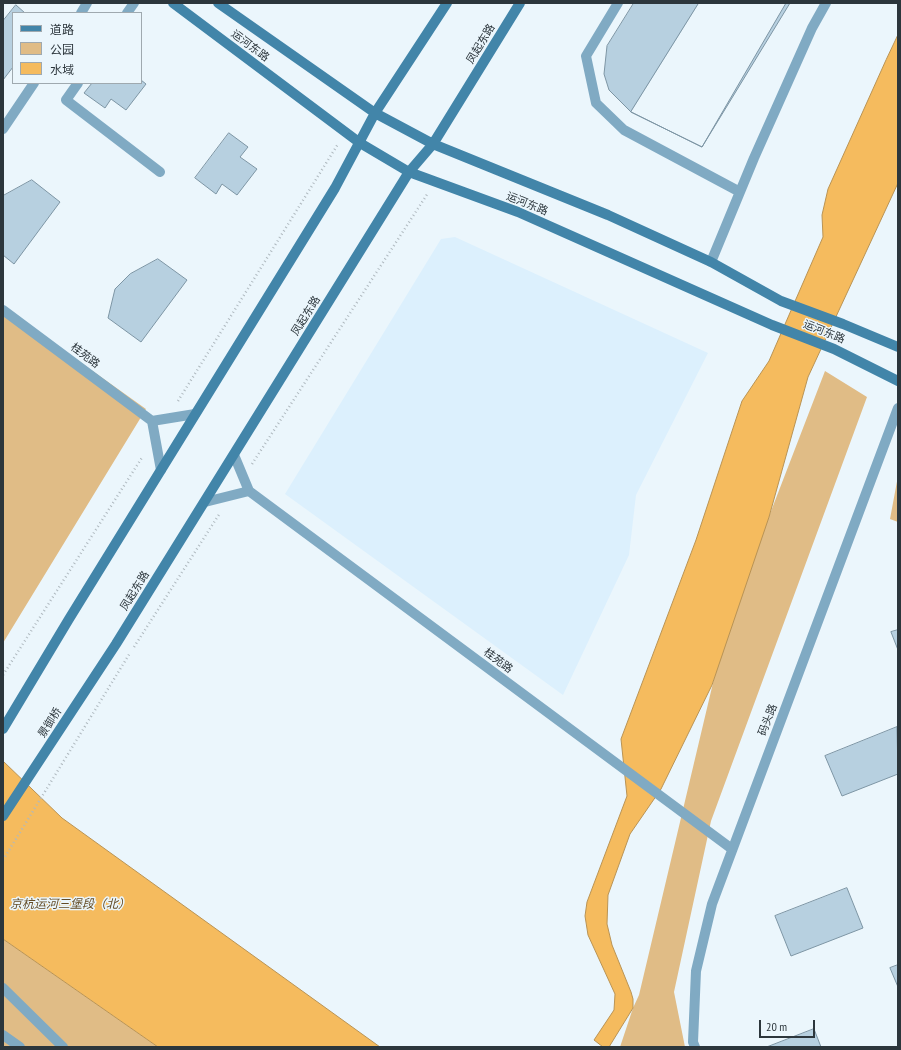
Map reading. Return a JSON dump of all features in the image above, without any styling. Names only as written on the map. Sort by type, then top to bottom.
[{"type":"main road","name":"运河东路","points":[[173,3],[360,143],[409,172],[518,212],[772,325],[834,349],[898,381]]},
{"type":"main road","name":"运河东路","points":[[218,3],[375,113],[434,144],[608,215],[711,262],[781,301],[843,324],[898,347]]},
{"type":"main road","points":[[3,729],[334,188],[360,143],[375,113],[448,3]]},
{"type":"main road","name":"凤起东路","points":[[116,644],[409,172],[434,144],[520,3]]},
{"type":"main road","name":"景御桥","points":[[3,816],[116,644]]},
{"type":"street","points":[[82,12],[87,3]]},
{"type":"street","points":[[128,12],[134,3]]},
{"type":"street","points":[[618,3],[586,56],[596,103],[624,130],[740,192]]},
{"type":"street","points":[[711,262],[812,28],[826,3]]},
{"type":"street","points":[[3,128],[33,84]]},
{"type":"street","points":[[77,84],[66,100],[160,172]]},
{"type":"street","name":"桂苑路","points":[[3,310],[152,421]]},
{"type":"street","name":"码头路","points":[[695,1047],[693,1042],[696,971],[712,904],[898,408]]},
{"type":"street","points":[[161,470],[152,421],[195,414]]},
{"type":"street","points":[[205,502],[249,491],[234,455]]},
{"type":"street","name":"桂苑路","points":[[249,491],[732,849]]},
{"type":"street","points":[[3,988],[63,1047]]},
{"type":"street","points":[[3,1035],[20,1047]]},
{"type":"path","points":[[168,418],[346,132]]},
{"type":"path","points":[[243,477],[435,182]]},
{"type":"path","points":[[3,675],[155,438]]},
{"type":"path","points":[[3,860],[131,650],[232,495]]},
{"type":"shaded area","points":[[455,237],[708,353],[636,495],[629,555],[563,695],[285,494],[441,239]]},
{"type":"green space","points":[[3,307],[146,409],[3,643]]},
{"type":"green space","points":[[825,371],[867,397],[711,821],[674,992],[685,1047],[620,1047],[639,995],[726,628]]},
{"type":"green space","points":[[898,476],[898,522],[890,519]]},
{"type":"green space","points":[[3,939],[158,1047],[3,1047]]},
{"type":"water","points":[[898,35],[898,183],[808,377],[769,517],[712,685],[661,789],[630,834],[608,895],[607,924],[612,945],[631,992],[633,1008],[609,1047],[603,1047],[594,1040],[614,1010],[615,994],[588,935],[585,916],[587,902],[627,796],[621,739],[696,540],[742,401],[769,361],[823,237],[822,215],[828,189]]},
{"type":"water","name":"京杭运河三堡段（北）","points":[[3,761],[62,818],[380,1047],[158,1047],[3,939]]},
{"type":"building","points":[[634,3],[790,3],[702,147],[631,112],[609,90],[604,74],[607,46]]},
{"type":"building","points":[[699,3],[786,3],[702,147],[631,112]]},
{"type":"building","points":[[16,5],[24,12],[12,12],[12,68],[3,80],[3,21]]},
{"type":"building","points":[[142,81],[146,84],[126,110],[111,99],[105,108],[84,93],[91,84],[142,84]]},
{"type":"building","points":[[229,133],[248,147],[240,157],[257,169],[237,195],[222,184],[216,194],[195,178]]},
{"type":"building","points":[[32,180],[60,202],[14,264],[3,255],[3,196]]},
{"type":"building","points":[[158,259],[187,280],[141,342],[108,318],[115,289],[130,274]]},
{"type":"building","points":[[898,630],[898,650],[891,632]]},
{"type":"building","points":[[897,727],[898,774],[842,796],[825,756]]},
{"type":"building","points":[[847,888],[863,928],[791,956],[775,916]]},
{"type":"building","points":[[898,965],[898,987],[890,968]]},
{"type":"building","points":[[814,1029],[821,1047],[767,1047]]}]
